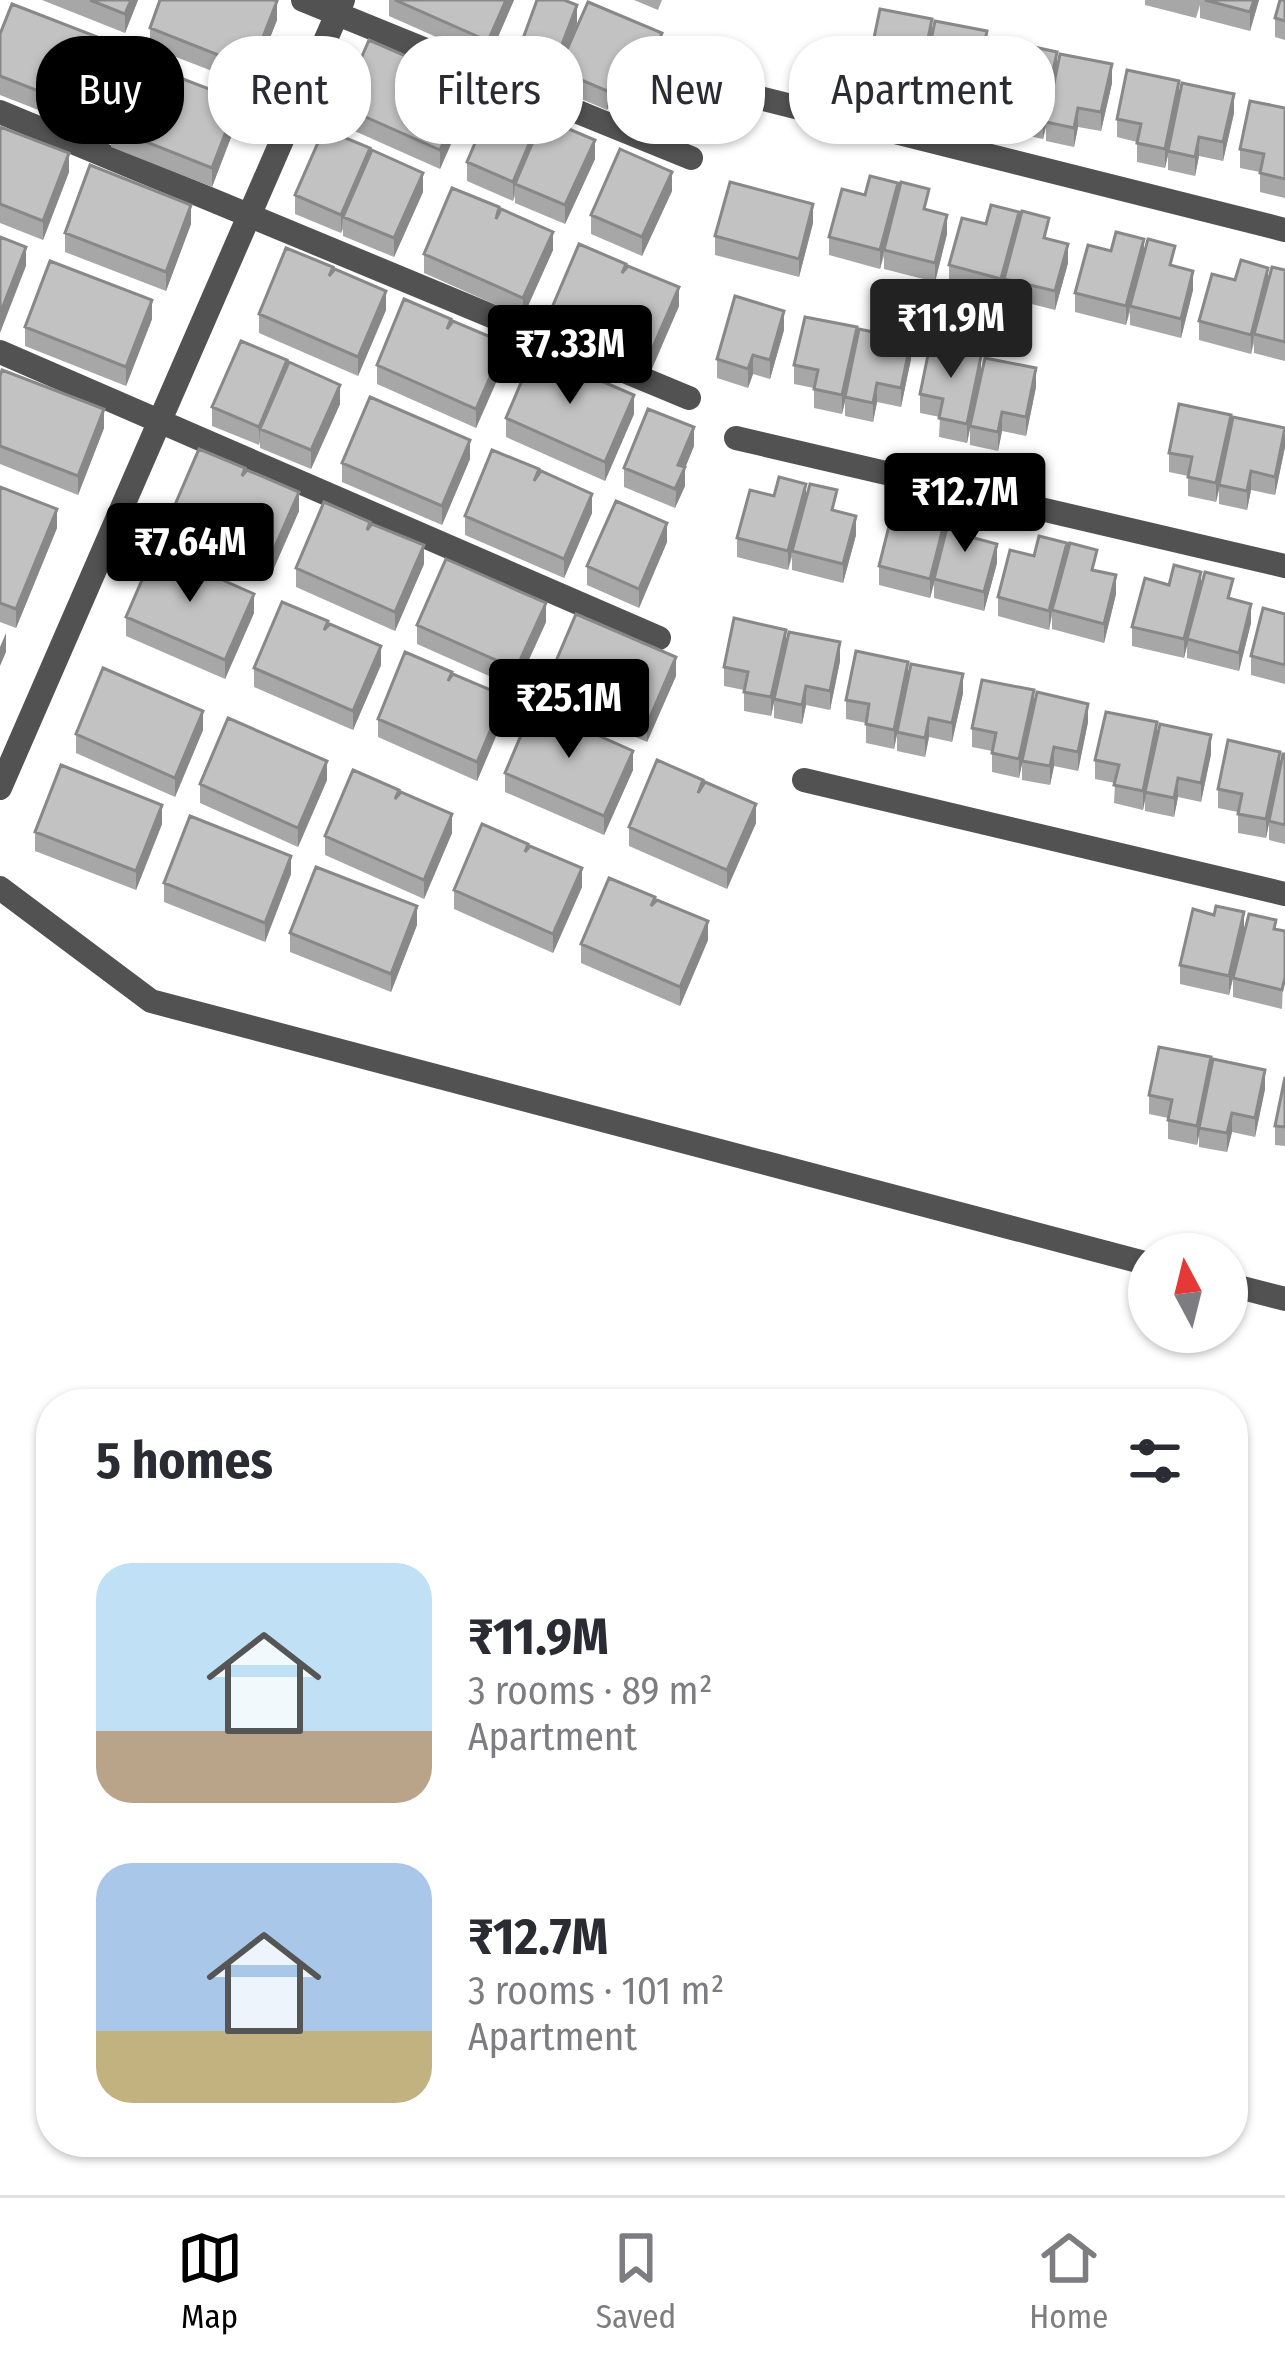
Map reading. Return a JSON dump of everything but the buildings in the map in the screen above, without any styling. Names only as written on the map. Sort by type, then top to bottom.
[{"type":"street","points":[[303,0],[340,7],[691,158]]},
{"type":"street","points":[[0,788],[340,7]]},
{"type":"street","points":[[765,99],[1285,230]]},
{"type":"street","points":[[0,112],[689,398]]},
{"type":"street","points":[[0,352],[659,638]]},
{"type":"street","points":[[736,438],[1285,566]]},
{"type":"street","points":[[804,781],[1285,894]]},
{"type":"street","points":[[0,889],[151,1001],[1128,1258]]},
{"type":"street","points":[[1248,1289],[1285,1299]]}]
